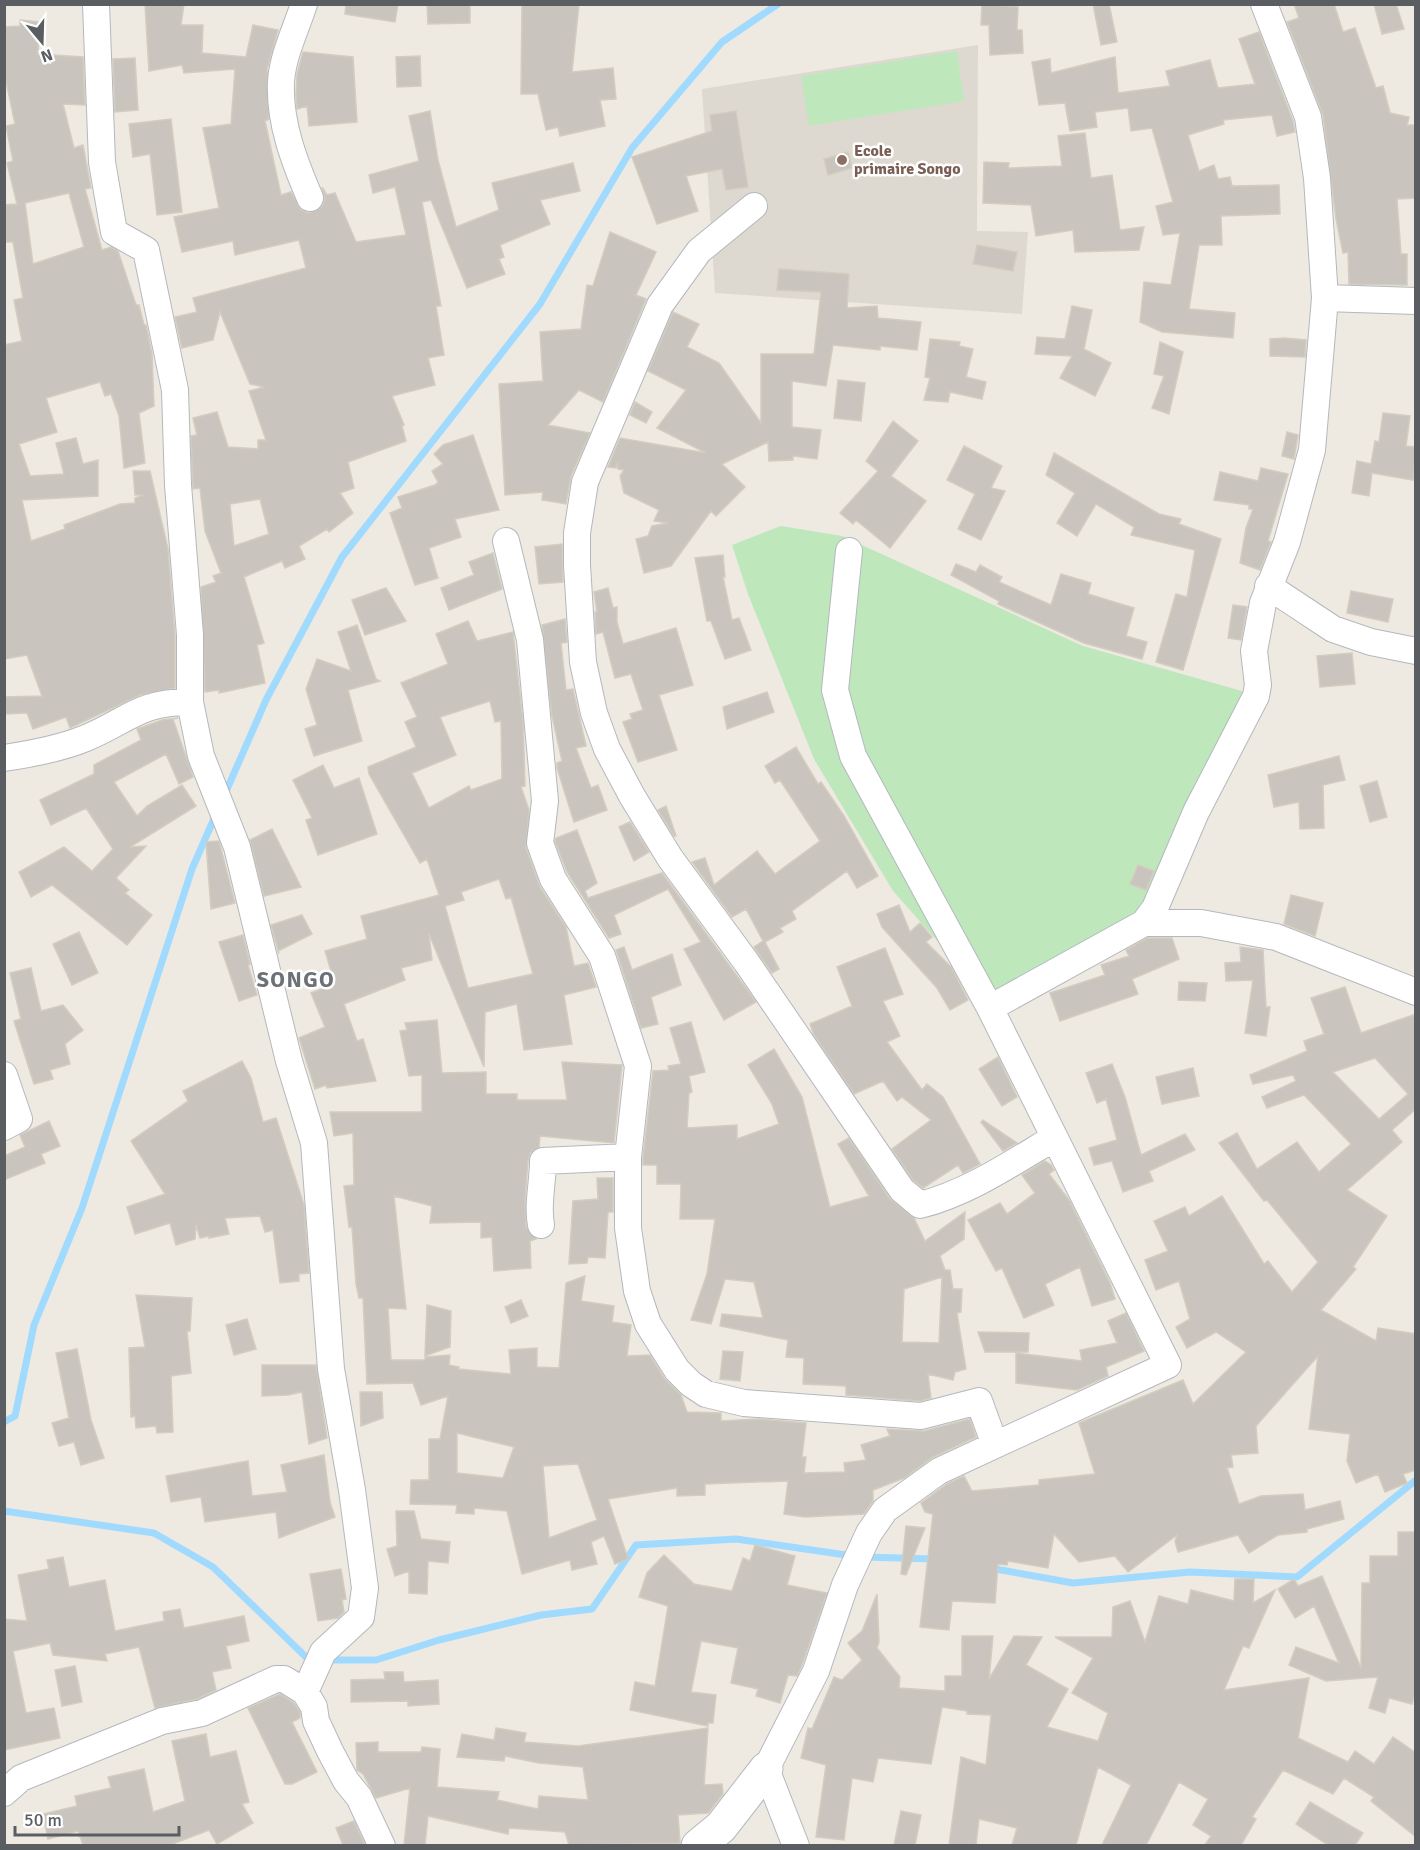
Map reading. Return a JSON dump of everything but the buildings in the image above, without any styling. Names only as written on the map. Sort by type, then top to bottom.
[{"type":"street","points":[[96,4],[102,162],[114,232],[146,250],[175,390],[178,485],[190,635],[190,702],[201,756],[228,823],[240,862],[289,1061],[314,1143],[331,1369],[352,1490],[364,1588],[360,1617],[323,1652],[308,1684],[316,1721],[346,1781],[359,1797],[382,1845]]},
{"type":"street","points":[[304,4],[281,81],[290,153],[310,198]]},
{"type":"street","points":[[990,1008],[1144,923],[1155,908],[1196,812],[1256,696],[1258,685],[1255,640],[1268,586],[1287,542],[1312,450],[1325,298],[1317,178],[1308,117],[1264,4]]},
{"type":"street","points":[[754,207],[699,251],[660,305],[585,482],[578,533],[577,565],[583,662],[594,713],[607,749],[670,858],[747,963],[902,1190],[920,1205],[932,1202],[983,1179],[1054,1138]]},
{"type":"street","points":[[1325,298],[1416,301]]},
{"type":"street","points":[[506,541],[530,640],[545,801],[540,843],[553,879],[602,956],[638,1066],[628,1157],[628,1228],[637,1291],[648,1324],[661,1347],[691,1384],[706,1394],[744,1403],[921,1416],[979,1401],[995,1444]]},
{"type":"street","points":[[698,1845],[721,1827],[766,1769],[816,1671],[845,1585],[869,1533],[885,1510],[939,1471],[1168,1365],[990,1008],[853,756],[835,690],[849,551]]},
{"type":"street","points":[[1268,586],[1333,628],[1371,642],[1416,651]]},
{"type":"street","points":[[4,758],[86,738],[134,712],[163,702],[190,702]]},
{"type":"street","points":[[1144,923],[1201,923],[1276,938],[1416,992]]},
{"type":"street","points":[[4,1075],[19,1119],[4,1127]]},
{"type":"street","points":[[541,1225],[538,1212],[543,1190],[543,1161],[628,1157]]},
{"type":"street","points":[[4,1793],[21,1778],[162,1721],[202,1713],[276,1679],[308,1684]]},
{"type":"street","points":[[766,1769],[796,1845]]},
{"type":"shaded area","name":"Ecole primaire Songo","points":[[978,45],[977,231],[1028,232],[1022,314],[715,293],[702,89]]},
{"type":"green space","points":[[957,51],[964,101],[809,126],[801,76]]},
{"type":"green space","points":[[781,526],[842,536],[1083,646],[1249,693],[1144,915],[991,1001],[893,891],[814,759],[748,594],[732,545]]},
{"type":"waterway","points":[[224,796],[266,700],[342,557],[540,304],[632,148],[722,42],[778,4]]},
{"type":"waterway","points":[[4,1422],[15,1416],[34,1325],[82,1208],[192,869],[216,814]]},
{"type":"waterway","points":[[990,1568],[1073,1583],[1190,1572],[1297,1577],[1416,1480]]},
{"type":"waterway","points":[[4,1511],[154,1533],[213,1567],[309,1660],[313,1660]]},
{"type":"waterway","points":[[327,1660],[376,1660],[439,1640],[541,1615],[592,1609],[636,1545],[736,1539],[853,1556]]},
{"type":"waterway","points":[[864,1557],[934,1559]]},
{"type":"place","name":"Ecole primaire Songo","points":[[842,160]]},
{"type":"district","name":"SONGO","points":[[296,979]]}]
